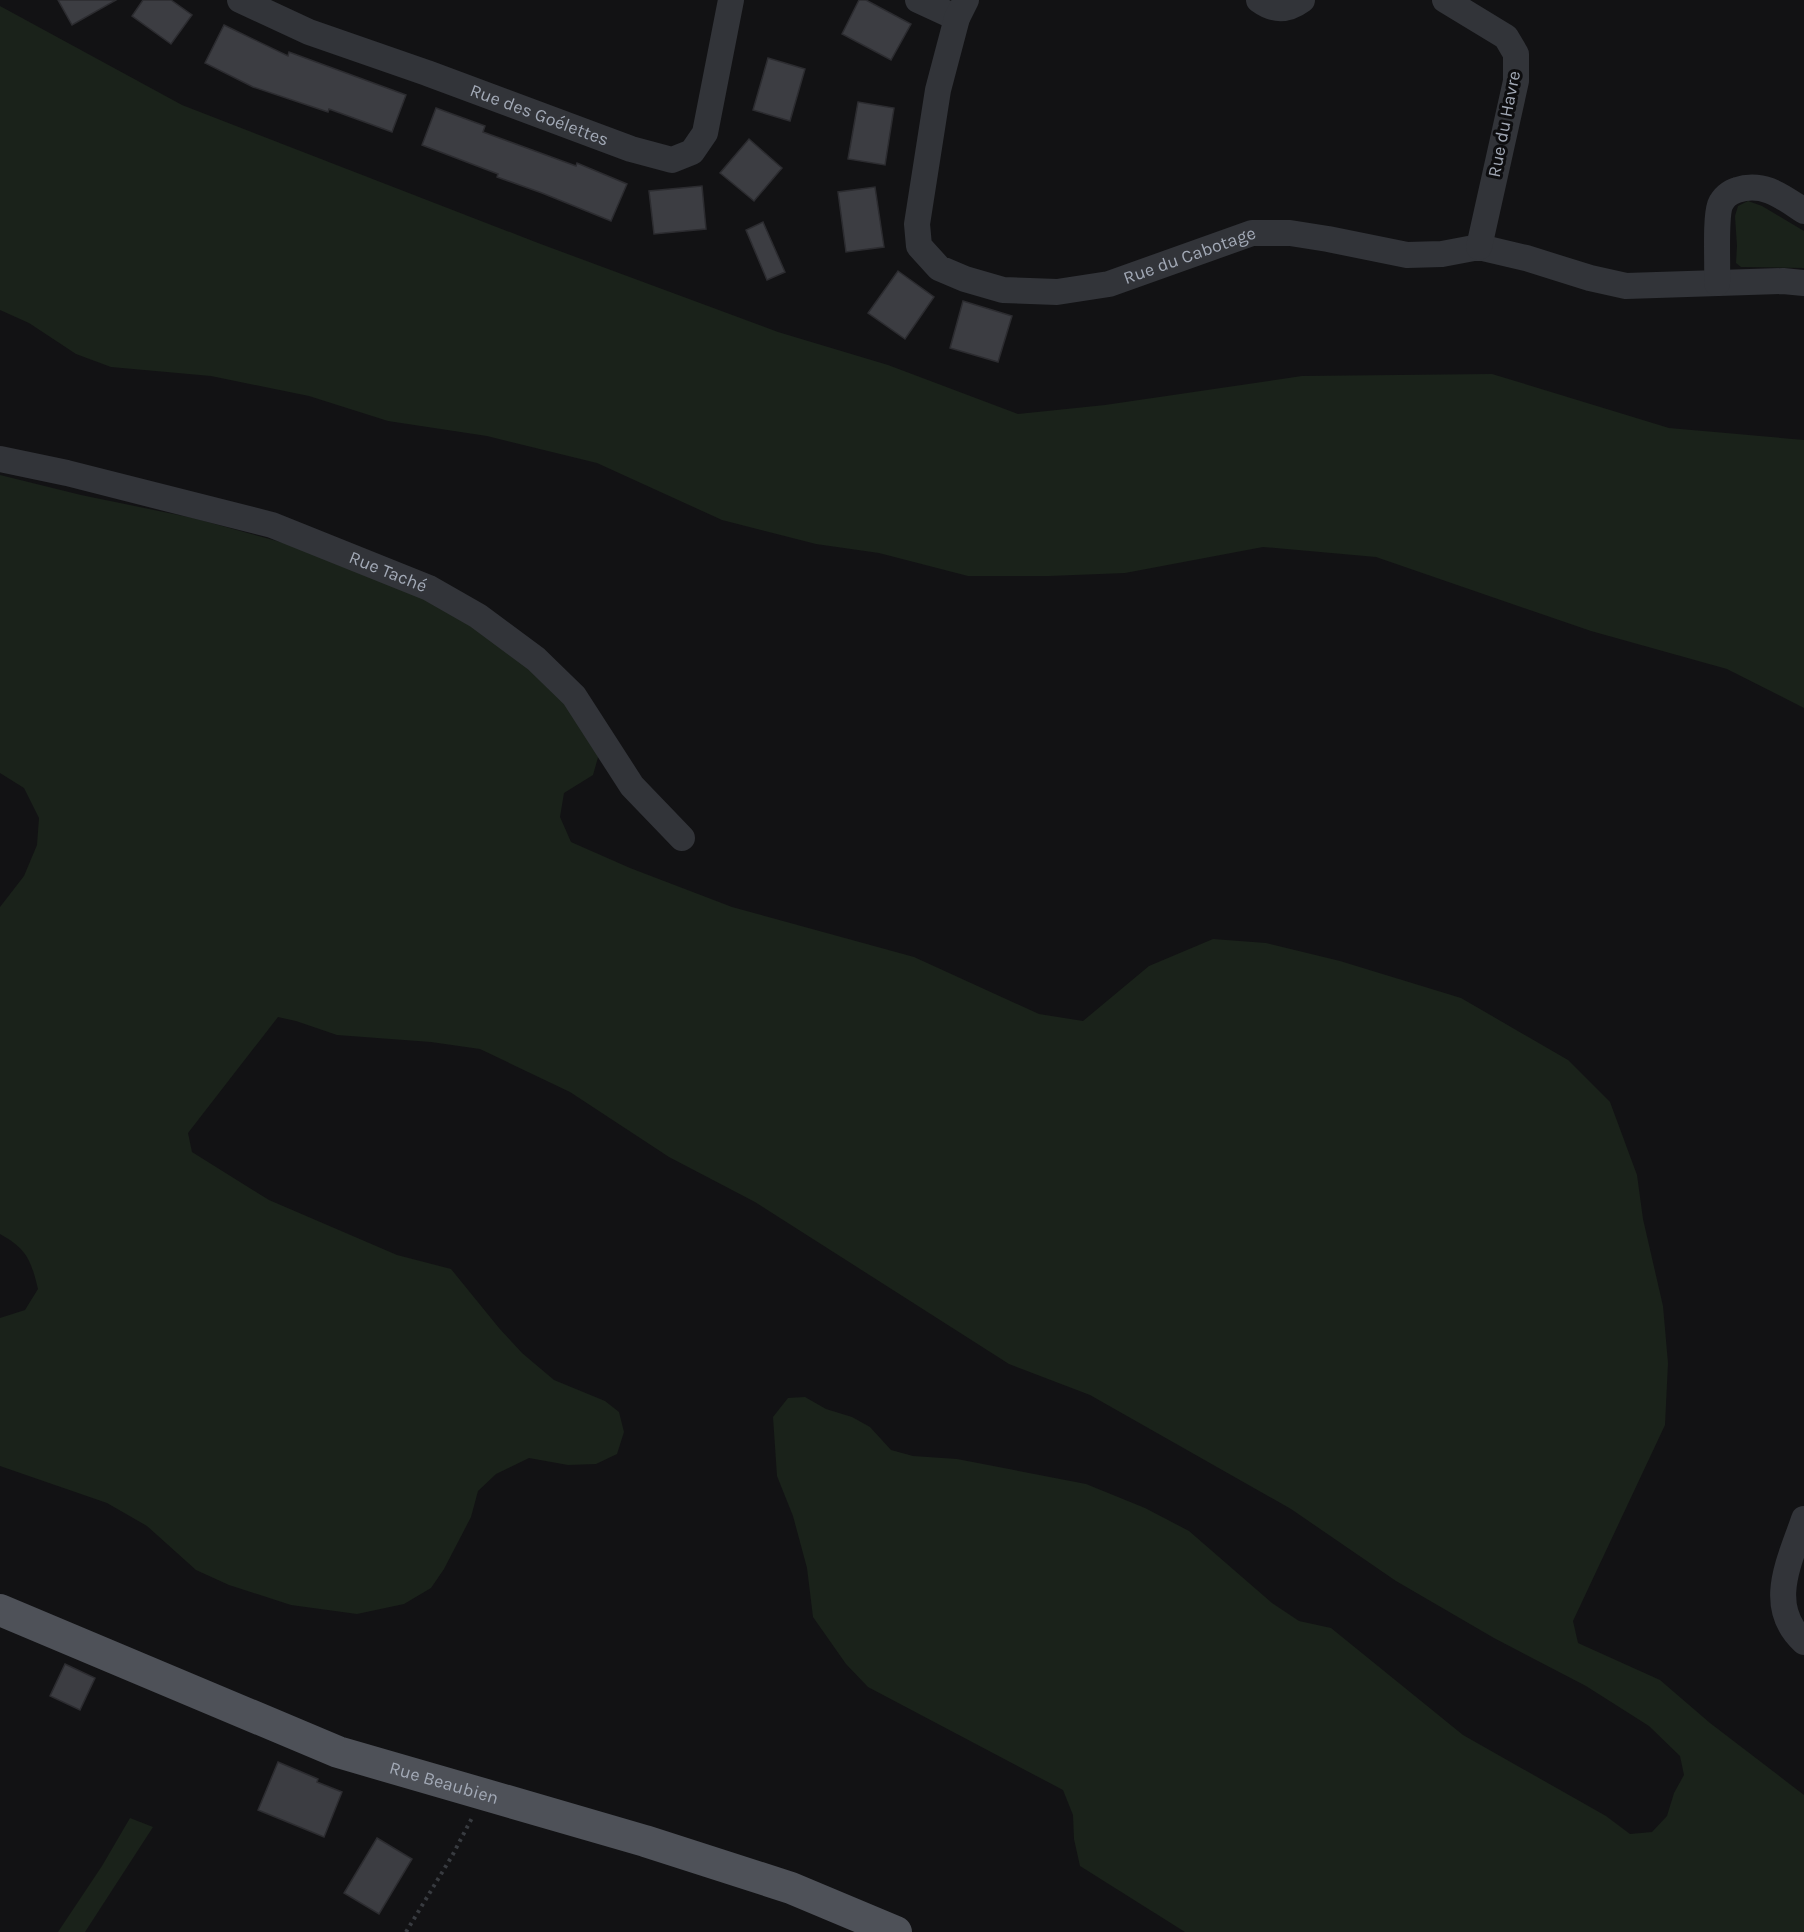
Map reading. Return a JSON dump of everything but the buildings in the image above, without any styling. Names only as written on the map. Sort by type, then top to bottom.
[{"type":"main road","name":"Rue Beaubien","points":[[0,1610],[338,1752],[645,1841],[791,1888],[896,1932]]},
{"type":"street","name":"Rue des Goélettes","points":[[240,0],[309,32],[427,73],[578,131],[672,160],[692,152],[705,133],[731,0]]},
{"type":"street","points":[[918,0],[962,9]]},
{"type":"street","points":[[1259,0],[1269,8],[1284,9],[1302,0]]},
{"type":"street","name":"Rue du Havre","points":[[1445,0],[1506,37],[1516,54],[1516,81],[1479,248]]},
{"type":"street","name":"Rue du Cabotage","points":[[962,9],[938,90],[917,224],[920,246],[939,268],[965,279],[1003,290],[1057,292],[1109,284],[1252,233],[1290,233],[1407,255],[1442,254],[1479,248],[1526,258],[1590,278],[1626,286],[1804,283]]},
{"type":"street","points":[[1718,283],[1720,203],[1730,192],[1745,187],[1760,186],[1780,195],[1804,211]]},
{"type":"street","name":"Rue Taché","points":[[0,459],[67,473],[272,525],[429,588],[478,616],[536,659],[574,696],[632,786],[682,838]]},
{"type":"street","points":[[1804,1519],[1784,1579],[1782,1598],[1790,1627],[1804,1642]]},
{"type":"path","points":[[406,1932],[469,1827],[481,1793]]},
{"type":"shaded area","points":[[0,6],[182,105],[538,243],[778,332],[888,365],[1018,414],[1105,405],[1302,376],[1492,374],[1669,428],[1804,440],[1804,708],[1727,669],[1591,631],[1376,557],[1263,547],[1125,573],[968,576],[879,553],[816,544],[722,520],[597,463],[487,436],[388,421],[309,396],[211,376],[111,367],[76,354],[29,323],[0,310]]},
{"type":"shaded area","points":[[1748,201],[1762,206],[1804,231],[1804,268],[1741,267],[1736,263],[1735,216],[1738,206]]},
{"type":"shaded area","points":[[0,475],[81,495],[193,518],[346,560],[471,621],[553,680],[599,754],[593,775],[564,793],[560,817],[571,842],[630,868],[732,907],[914,957],[1039,1014],[1083,1021],[1149,966],[1213,939],[1266,943],[1340,961],[1461,998],[1568,1060],[1610,1102],[1637,1175],[1643,1219],[1663,1306],[1668,1363],[1665,1425],[1573,1621],[1578,1643],[1660,1680],[1710,1723],[1804,1795],[1804,1932],[1185,1932],[1080,1866],[1074,1839],[1073,1815],[1063,1790],[868,1687],[846,1664],[813,1617],[807,1568],[793,1516],[777,1476],[773,1417],[788,1398],[805,1397],[826,1409],[852,1417],[870,1427],[891,1450],[913,1456],[957,1459],[1086,1484],[1145,1508],[1189,1531],[1272,1603],[1299,1621],[1331,1628],[1463,1735],[1606,1816],[1630,1834],[1652,1832],[1667,1816],[1674,1793],[1684,1775],[1680,1756],[1649,1726],[1586,1686],[1494,1638],[1396,1581],[1291,1509],[1090,1395],[1009,1364],[755,1202],[669,1157],[570,1092],[480,1049],[431,1042],[337,1035],[278,1017],[188,1133],[192,1152],[269,1200],[397,1255],[451,1269],[522,1353],[554,1380],[605,1401],[619,1412],[624,1432],[617,1454],[596,1464],[568,1465],[529,1458],[496,1474],[478,1491],[471,1517],[444,1569],[431,1588],[404,1604],[357,1614],[291,1605],[229,1585],[196,1570],[147,1526],[107,1503],[0,1466],[0,1318],[25,1310],[38,1289],[33,1270],[22,1250],[0,1234],[0,907],[24,876],[37,845],[39,818],[24,788],[0,773]]},
{"type":"shaded area","points":[[130,1818],[153,1827],[85,1932],[58,1932],[102,1866]]}]
